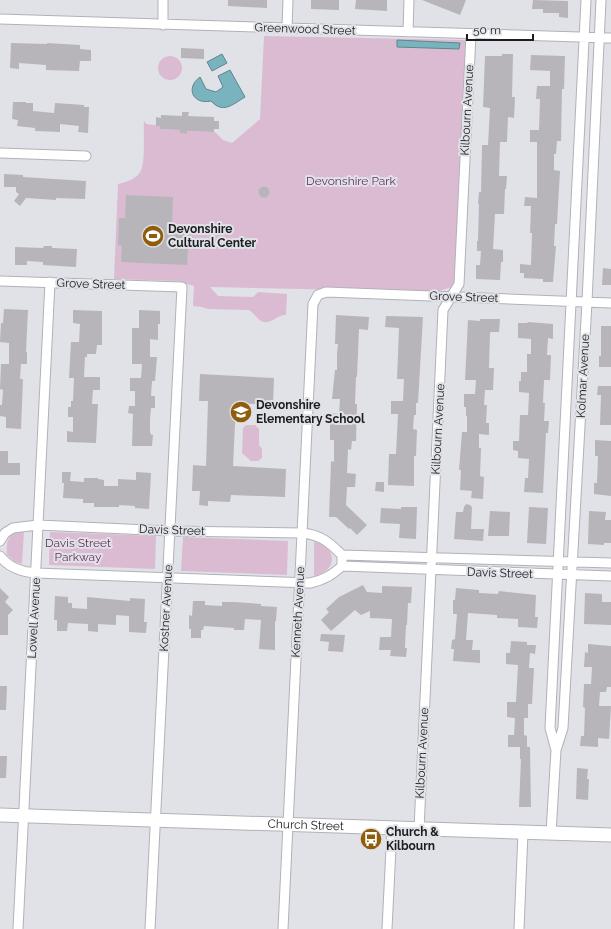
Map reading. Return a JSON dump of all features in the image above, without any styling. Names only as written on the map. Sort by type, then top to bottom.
[{"type":"street","points":[[163,0],[163,24]]},
{"type":"street","points":[[287,28],[288,0]]},
{"type":"street","points":[[408,32],[409,0]]},
{"type":"street","name":"Kolmar Avenue","points":[[556,750],[550,728],[586,0]]},
{"type":"street","name":"Kolmar Avenue","points":[[551,833],[556,750],[563,728],[587,302],[601,0]]},
{"type":"street","name":"Greenwood Street","points":[[0,19],[611,38]]},
{"type":"street","name":"Kilbourn Avenue","points":[[419,829],[443,310],[458,284],[471,34]]},
{"type":"street","points":[[0,153],[86,156]]},
{"type":"street","name":"Grove Street","points":[[0,281],[182,286]]},
{"type":"street","name":"Lowell Avenue","points":[[18,929],[50,282]]},
{"type":"street","name":"Kostner Avenue","points":[[150,929],[182,286]]},
{"type":"street","name":"Grove Street","points":[[318,295],[326,292],[611,303]]},
{"type":"street","name":"Kenneth Avenue","points":[[282,929],[313,304],[318,295]]},
{"type":"street","name":"Davis Street","points":[[0,541],[5,533],[13,528],[38,525],[302,533],[314,534],[323,538],[342,555],[611,563]]},
{"type":"street","points":[[0,556],[4,562],[14,568],[25,572],[36,573],[310,583],[333,575],[342,566],[342,555]]},
{"type":"street","name":"Davis Street","points":[[342,566],[611,576]]},
{"type":"street","name":"Church Street","points":[[0,814],[611,835]]},
{"type":"street","points":[[387,929],[392,828]]},
{"type":"street","points":[[519,929],[524,832]]},
{"type":"green space","name":"Devonshire Park","points":[[264,36],[467,40],[455,286],[436,292],[210,287],[218,296],[253,297],[258,292],[287,294],[286,315],[264,322],[259,320],[249,310],[208,309],[193,306],[194,286],[178,281],[114,279],[118,184],[133,178],[142,168],[144,155],[144,121],[146,124],[160,126],[160,129],[180,130],[181,133],[187,134],[187,131],[215,132],[223,140],[232,143],[260,119]]},
{"type":"green space","points":[[170,56],[179,59],[182,68],[179,77],[170,80],[161,77],[158,68],[161,59]]},
{"type":"green space","points":[[246,425],[255,425],[259,429],[259,445],[262,449],[262,458],[258,461],[251,461],[242,453],[243,428]]},
{"type":"green space","name":"Davis Street Parkway","points":[[24,531],[22,564],[15,562],[7,555],[7,545],[11,535]]},
{"type":"green space","name":"Davis Street Parkway","points":[[50,532],[156,536],[155,569],[49,565]]},
{"type":"green space","points":[[183,537],[288,541],[287,575],[181,571]]},
{"type":"green space","points":[[314,542],[322,544],[327,548],[331,553],[332,558],[328,569],[314,576]]},
{"type":"water","points":[[397,40],[460,43],[459,49],[397,47]]},
{"type":"water","points":[[222,54],[227,63],[212,71],[207,62]]},
{"type":"water","points":[[230,70],[245,97],[224,108],[215,105],[211,101],[205,102],[200,100],[193,95],[193,86],[195,81],[200,77],[206,89],[216,92],[223,87],[218,76]]},
{"type":"building","points":[[228,0],[267,0],[267,8],[228,6]]},
{"type":"building","points":[[311,0],[339,0],[339,10],[311,9]]},
{"type":"building","points":[[356,0],[387,0],[387,11],[355,9]]},
{"type":"building","points":[[422,0],[466,0],[460,15]]},
{"type":"building","points":[[533,0],[568,1],[568,18],[559,17],[559,13],[543,13],[543,9],[532,9]]},
{"type":"building","points":[[11,43],[80,45],[80,49],[91,50],[91,61],[80,61],[79,71],[46,70],[46,65],[19,63],[19,69],[10,68]]},
{"type":"building","points":[[181,48],[204,49],[204,59],[181,58]]},
{"type":"building","points":[[502,54],[513,54],[512,97],[515,97],[514,118],[508,117],[507,142],[500,142],[499,176],[507,176],[504,214],[495,214],[493,249],[503,250],[503,262],[501,262],[500,280],[476,279],[476,265],[480,265],[481,251],[477,251],[477,241],[478,204],[479,192],[481,192],[482,145],[488,145],[490,108],[483,107],[485,56],[502,56]]},
{"type":"building","points":[[531,55],[565,56],[564,89],[562,89],[561,141],[557,141],[556,154],[554,154],[554,170],[560,171],[557,224],[555,224],[554,246],[556,246],[553,282],[543,282],[543,279],[524,278],[524,273],[520,273],[520,264],[531,265],[531,206],[524,206],[525,197],[537,198],[537,142],[530,142],[530,130],[539,130],[540,99],[536,99],[537,86],[550,86],[550,71],[530,70]]},
{"type":"building","points":[[13,102],[33,103],[33,111],[54,113],[55,103],[84,105],[84,107],[89,107],[88,133],[78,132],[79,126],[60,124],[60,132],[35,131],[35,128],[17,126],[18,120],[12,119]]},
{"type":"building","points":[[182,112],[189,112],[188,116],[214,117],[214,121],[219,121],[219,129],[214,129],[214,132],[187,131],[187,134],[180,133],[180,130],[160,129],[160,126],[156,126],[156,117],[161,118],[161,115],[182,116]]},
{"type":"building","points":[[4,174],[23,175],[23,177],[86,181],[85,199],[56,198],[56,200],[26,198],[20,206],[14,201],[19,194],[16,192],[16,187],[4,187]]},
{"type":"building","points":[[262,187],[266,187],[268,188],[268,196],[262,197],[259,194],[259,190]]},
{"type":"building","name":"Devonshire Cultural Center","points":[[126,195],[173,197],[172,226],[189,227],[187,265],[121,262],[122,246],[118,245],[119,218],[125,218]]},
{"type":"building","points":[[44,246],[52,246],[52,248],[77,249],[76,267],[43,265],[43,262],[27,261],[27,265],[15,265],[15,247],[43,248]]},
{"type":"building","points":[[603,268],[611,269],[611,285],[602,285]]},
{"type":"building","points":[[4,309],[28,310],[26,352],[27,364],[21,364],[20,379],[23,379],[21,429],[6,428],[6,417],[0,416],[0,405],[2,405],[3,390],[0,389],[1,364],[9,364],[9,343],[0,342],[1,323],[3,323]]},
{"type":"building","points":[[73,310],[102,311],[102,345],[97,345],[96,354],[87,354],[87,357],[85,357],[84,377],[100,377],[100,390],[93,390],[92,404],[98,404],[96,443],[67,442],[67,431],[73,432],[73,417],[68,417],[68,407],[71,407],[71,401],[73,401],[74,378],[69,378],[71,342],[79,342],[80,324],[73,323]]},
{"type":"building","points":[[139,310],[160,311],[158,340],[150,339],[150,357],[157,357],[155,381],[152,381],[151,396],[155,396],[155,408],[151,408],[150,419],[150,433],[153,435],[152,446],[132,446],[133,414],[128,413],[129,406],[135,406],[135,391],[130,391],[130,378],[141,378],[142,364],[132,364],[132,328],[139,328]]},
{"type":"building","points":[[336,315],[369,317],[368,330],[359,329],[355,404],[357,404],[356,441],[352,441],[351,450],[348,449],[347,473],[356,474],[355,487],[347,487],[346,505],[367,525],[357,535],[336,517],[329,517],[331,461],[334,462],[334,440],[330,440],[330,413],[339,414],[340,399],[332,399],[335,370],[337,370],[338,344],[335,344]]},
{"type":"building","points":[[386,316],[423,317],[418,403],[416,403],[416,415],[414,415],[413,429],[417,430],[416,456],[414,456],[414,486],[388,485],[389,454],[396,454],[398,414],[391,414],[391,401],[403,401],[404,379],[397,379],[399,328],[385,327]]},
{"type":"building","points":[[480,319],[500,319],[499,332],[490,333],[489,368],[494,368],[493,390],[485,390],[484,405],[487,405],[486,423],[489,423],[489,435],[479,434],[479,448],[481,448],[480,476],[484,477],[483,499],[471,498],[472,491],[460,490],[461,470],[459,470],[462,432],[467,432],[467,416],[466,407],[464,407],[464,394],[475,394],[476,380],[465,380],[468,320],[480,321]]},
{"type":"building","points":[[528,322],[553,324],[553,339],[548,338],[547,355],[551,355],[550,380],[544,380],[544,421],[549,421],[548,433],[546,433],[543,493],[524,492],[525,478],[528,478],[529,459],[518,458],[518,451],[513,450],[513,441],[519,441],[520,415],[528,415],[529,393],[519,392],[519,381],[521,381],[521,372],[527,372],[527,354],[531,354],[531,339],[518,338],[518,323]]},
{"type":"building","points":[[601,326],[611,326],[611,367],[599,367],[599,356],[601,356]]},
{"type":"building","points":[[200,374],[274,378],[273,405],[236,403],[233,466],[286,469],[285,497],[231,495],[230,502],[208,501],[208,506],[199,505],[200,491],[192,491],[193,465],[206,466],[208,401],[199,401]]},
{"type":"building","points":[[598,386],[611,386],[611,425],[600,425],[601,395],[597,395]]},
{"type":"building","points":[[595,440],[611,441],[611,496],[594,494],[594,483],[597,483],[598,456],[595,456]]},
{"type":"building","points":[[0,451],[8,451],[8,463],[20,463],[20,475],[0,475]]},
{"type":"building","points":[[62,472],[71,472],[70,481],[84,482],[84,478],[98,478],[104,480],[104,486],[118,486],[118,479],[136,480],[136,472],[151,473],[149,509],[119,505],[119,507],[94,507],[94,503],[83,503],[83,499],[63,498],[64,483],[62,483]]},
{"type":"building","points":[[376,482],[384,482],[384,492],[375,491]]},
{"type":"building","points":[[466,504],[472,507],[471,529],[484,529],[483,541],[454,539],[456,512],[463,512]]},
{"type":"building","points":[[401,507],[417,507],[416,539],[399,538],[400,524],[380,523],[381,508],[401,509]]},
{"type":"building","points":[[529,507],[548,508],[546,544],[527,543]]},
{"type":"building","points":[[490,511],[510,512],[509,536],[488,536]]},
{"type":"building","points":[[589,511],[606,512],[605,520],[611,520],[611,543],[604,543],[604,545],[588,544]]},
{"type":"building","points":[[363,585],[367,592],[382,593],[382,586],[412,587],[411,603],[408,603],[406,625],[406,657],[390,656],[391,650],[379,650],[380,637],[391,637],[392,619],[370,618],[370,611],[361,615],[355,610],[331,631],[321,620],[329,612],[326,609],[339,597]]},
{"type":"building","points":[[0,588],[9,597],[5,602],[13,610],[8,615],[8,635],[0,635]]},
{"type":"building","points":[[456,588],[479,590],[479,593],[498,594],[499,591],[536,595],[535,617],[538,617],[537,628],[518,627],[518,619],[497,618],[497,615],[468,613],[466,640],[473,640],[472,650],[480,650],[480,663],[453,661],[454,649],[451,649],[452,640],[455,639],[457,614],[453,614],[453,600],[455,600]]},
{"type":"building","points":[[585,593],[602,594],[602,602],[611,602],[611,625],[584,624]]},
{"type":"building","points":[[55,596],[68,597],[68,603],[72,603],[72,608],[87,609],[87,597],[130,601],[130,598],[145,599],[144,622],[147,622],[146,633],[129,632],[129,616],[116,615],[116,625],[98,624],[98,632],[88,631],[88,624],[68,623],[67,631],[57,631],[57,620],[54,620]]},
{"type":"building","points":[[193,601],[205,601],[205,605],[222,606],[222,602],[235,602],[277,607],[275,621],[275,650],[259,649],[261,620],[245,619],[244,630],[204,626],[203,630],[201,630],[201,638],[191,638],[191,629],[189,629],[189,615],[192,616]]},
{"type":"building","points":[[321,634],[345,635],[343,652],[328,651],[329,642],[320,641]]},
{"type":"building","points":[[511,641],[527,642],[527,645],[536,645],[535,654],[530,653],[529,668],[534,668],[532,704],[528,704],[528,718],[524,718],[524,735],[527,736],[527,747],[530,747],[531,807],[519,807],[520,747],[508,747],[508,735],[514,735],[515,718],[507,717],[507,702],[516,702],[518,665],[506,664],[506,653],[510,653]]},
{"type":"building","points":[[588,644],[611,646],[611,687],[607,687],[606,692],[600,692],[599,706],[611,706],[609,739],[598,738],[598,747],[580,746],[581,736],[584,736],[584,684],[591,684],[592,667],[584,667],[585,652],[588,653]]},
{"type":"building","points":[[0,686],[7,686],[6,710],[0,710]]},
{"type":"building","points":[[0,756],[7,756],[6,778],[0,778]]},
{"type":"building","points":[[577,768],[588,769],[588,800],[576,799]]},
{"type":"place","name":"Devonshire Cultural Center","points":[[153,236]]},
{"type":"place","name":"Devonshire Elementary School","points":[[241,412]]},
{"type":"place","name":"Church & Kilbourn","points":[[371,839]]}]
